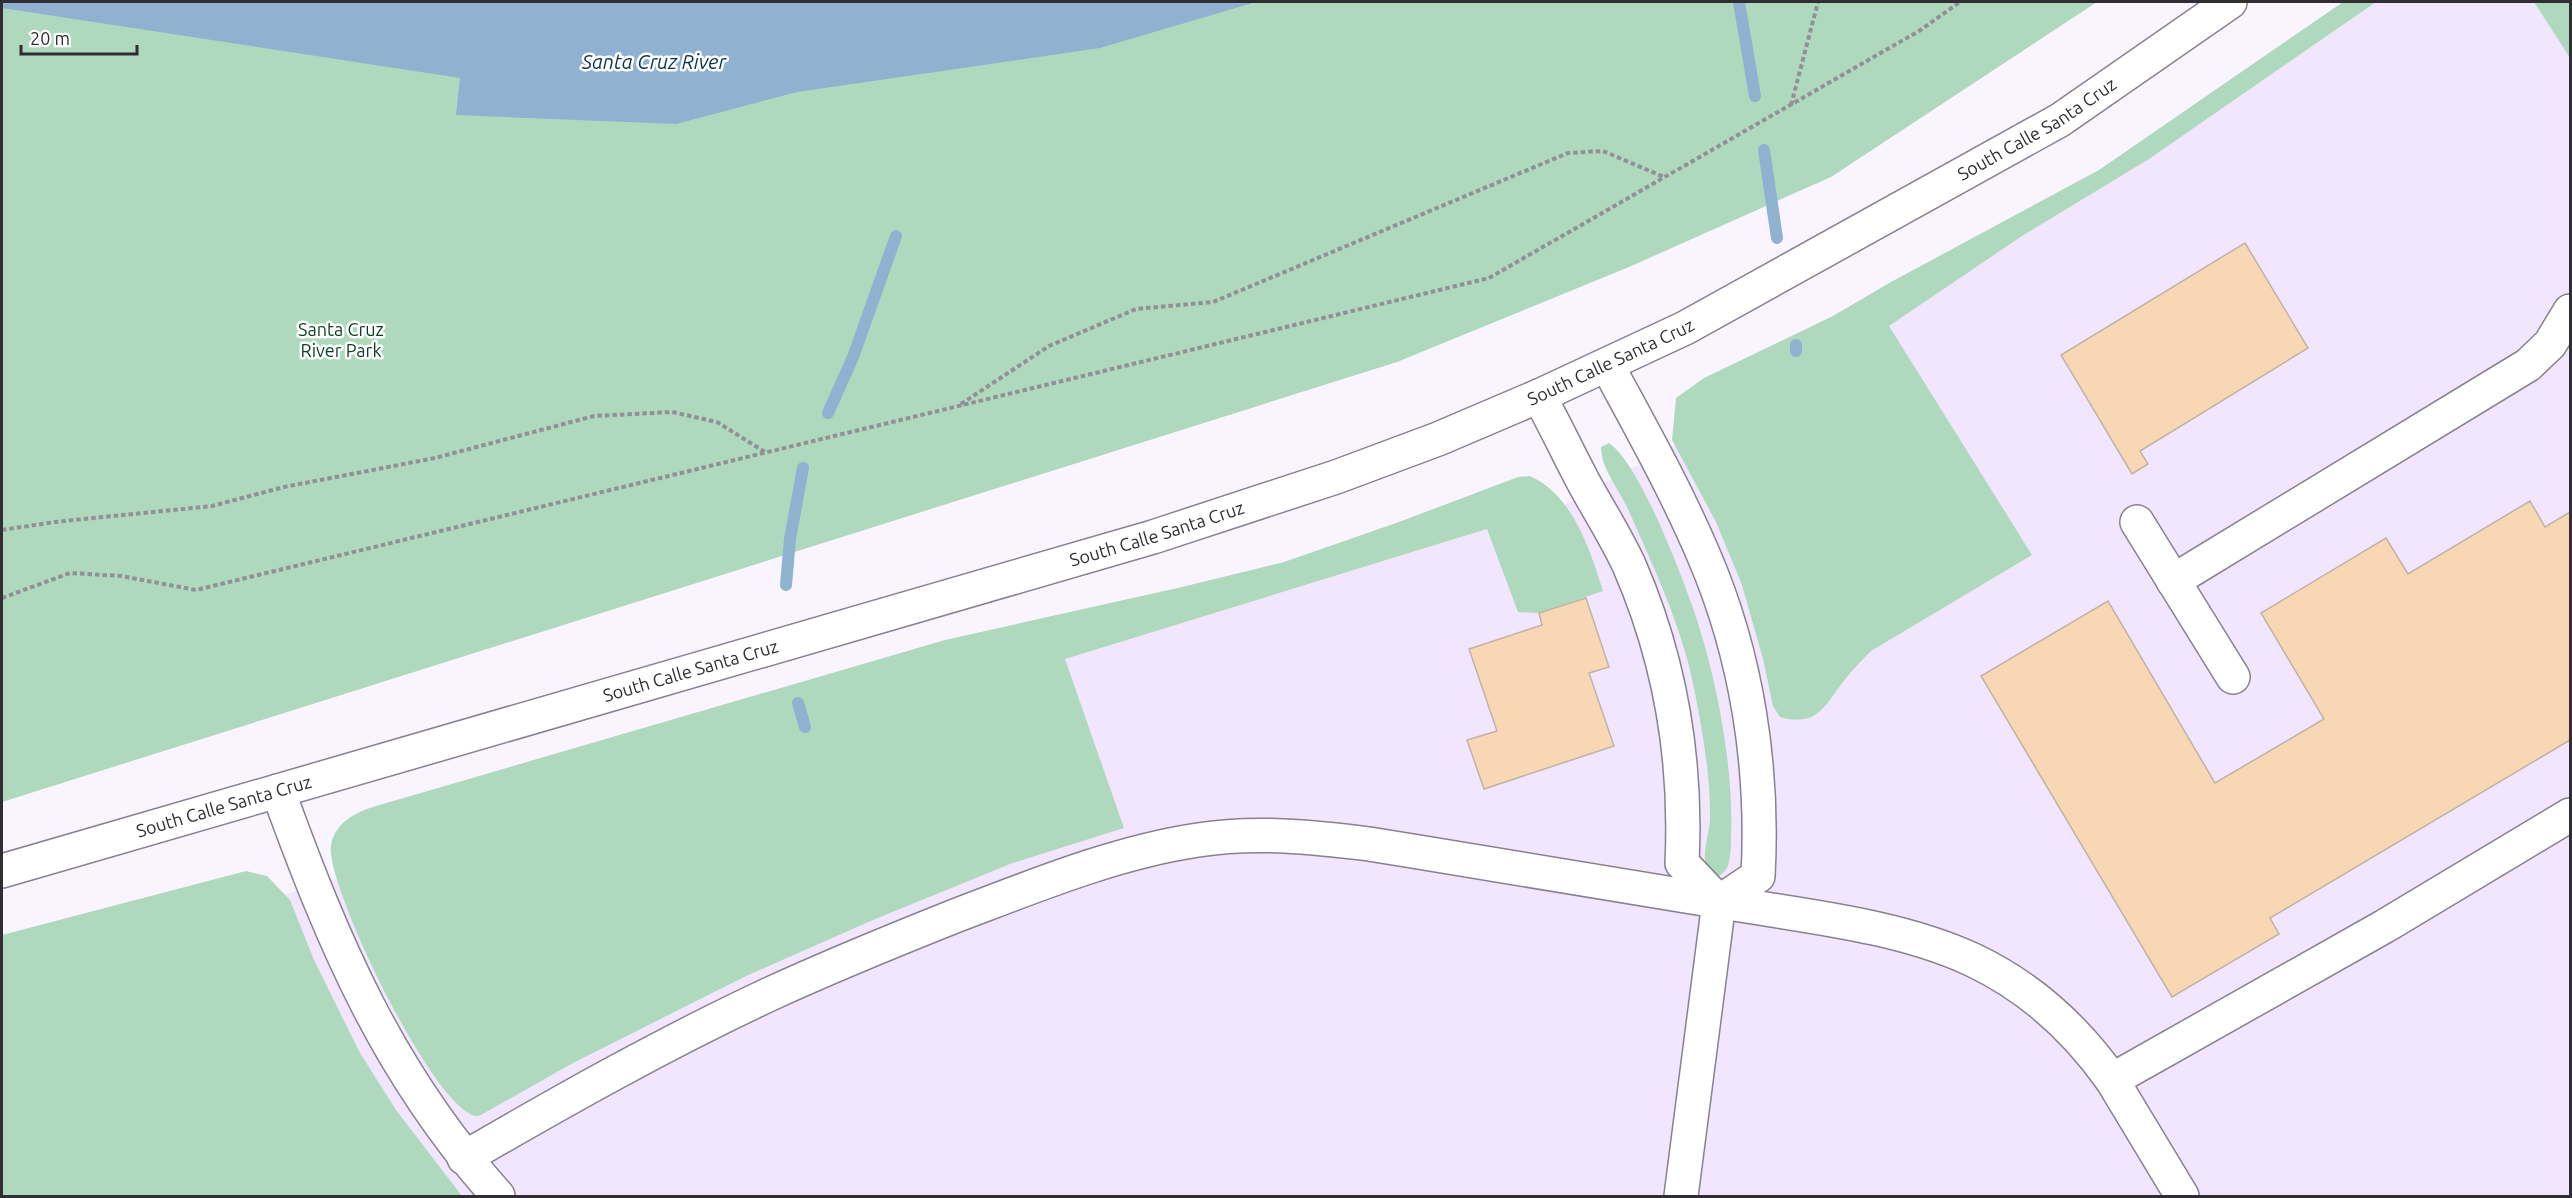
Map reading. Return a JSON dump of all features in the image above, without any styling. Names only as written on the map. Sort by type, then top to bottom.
[{"type":"street","name":"South Calle Santa Cruz","points":[[2,871],[1213,518],[1387,459],[1539,396],[1685,328],[2060,120],[2230,2]]},
{"type":"street","points":[[2173,581],[2528,365],[2550,344],[2571,311]]},
{"type":"street","points":[[1607,365],[1680,502],[1705,557],[1723,606],[1747,699],[1759,790],[1758,876],[1719,902],[1681,1197]]},
{"type":"street","points":[[1539,396],[1610,527],[1643,599],[1658,646],[1675,724],[1683,790],[1682,863],[1719,902]]},
{"type":"street","points":[[2137,522],[2232,677]]},
{"type":"street","points":[[278,791],[312,885],[357,987],[404,1070],[464,1158],[498,1197]]},
{"type":"street","points":[[2112,1080],[2385,926],[2571,815]]},
{"type":"street","points":[[464,1158],[598,1081],[771,993],[890,942],[1005,897],[1159,847],[1200,839],[1237,836],[1311,837],[1370,844],[1719,902],[1911,938],[1973,960],[2021,988],[2050,1010],[2078,1037],[2112,1080],[2182,1197]]},
{"type":"path","points":[[1791,105],[1818,2]]},
{"type":"path","points":[[2,598],[70,573],[121,576],[196,590],[1489,278],[1919,31],[1959,2]]},
{"type":"path","points":[[959,405],[1048,346],[1136,309],[1213,302],[1568,153],[1603,151],[1664,177]]},
{"type":"path","points":[[2,530],[55,522],[212,506],[284,486],[435,458],[594,416],[672,412],[717,422],[766,452]]},
{"type":"shaded area","points":[[2376,2],[2570,2],[2570,1196],[410,1196],[239,908],[1488,529],[1550,513],[1863,342],[2022,236],[2149,159]]},
{"type":"green space","name":"Santa Cruz River Park","points":[[2,2],[2097,2],[1831,177],[1629,267],[1397,362],[2,802]]},
{"type":"green space","points":[[2343,2],[2376,2],[2149,159],[2022,236],[1889,326],[2032,555],[1871,651],[1818,713],[1803,719],[1780,717],[1773,706],[1763,659],[1742,585],[1716,522],[1672,440],[1676,398],[1704,378],[1833,316],[1891,282],[2099,170]]},
{"type":"green space","points":[[2534,2],[2570,2],[2570,58]]},
{"type":"green space","points":[[1609,443],[1621,454],[1633,472],[1657,519],[1679,569],[1709,662],[1722,721],[1730,780],[1729,860],[1726,869],[1717,877],[1709,870],[1705,859],[1710,820],[1709,782],[1703,735],[1689,665],[1657,574],[1628,509],[1604,463],[1601,447]]},
{"type":"green space","points":[[1530,476],[1558,496],[1569,510],[1586,542],[1603,591],[1539,613],[1518,612],[1487,529],[1065,659],[1124,828],[1010,864],[873,920],[746,976],[573,1063],[479,1116],[461,1107],[438,1081],[413,1043],[388,998],[346,905],[334,869],[331,846],[336,831],[341,825],[368,808],[945,640],[1284,562],[1518,477]]},
{"type":"green space","points":[[246,871],[267,876],[290,900],[314,960],[360,1053],[396,1110],[462,1196],[2,1196],[2,935]]},
{"type":"water","name":"Santa Cruz River","points":[[2,2],[1256,2],[1100,48],[797,92],[676,124],[456,115],[460,78],[2,8]]},
{"type":"building","points":[[2245,243],[2308,348],[2140,451],[2148,464],[2132,474],[2061,355]]},
{"type":"building","points":[[2530,501],[2545,527],[2570,512],[2570,740],[2270,918],[2279,934],[2172,997],[1981,676],[2108,601],[2215,783],[2324,719],[2261,613],[2386,538],[2408,574]]},
{"type":"building","points":[[1586,598],[1609,667],[1589,673],[1614,746],[1484,789],[1467,740],[1497,731],[1469,649],[1542,625],[1539,613]]},
{"type":"waterway","points":[[1739,2],[1755,96]]},
{"type":"waterway","points":[[1764,150],[1777,238]]},
{"type":"waterway","points":[[828,413],[853,357],[896,236]]},
{"type":"waterway","points":[[1796,345],[1796,351]]},
{"type":"waterway","points":[[786,585],[790,539],[803,468]]},
{"type":"waterway","points":[[798,703],[805,727]]}]
